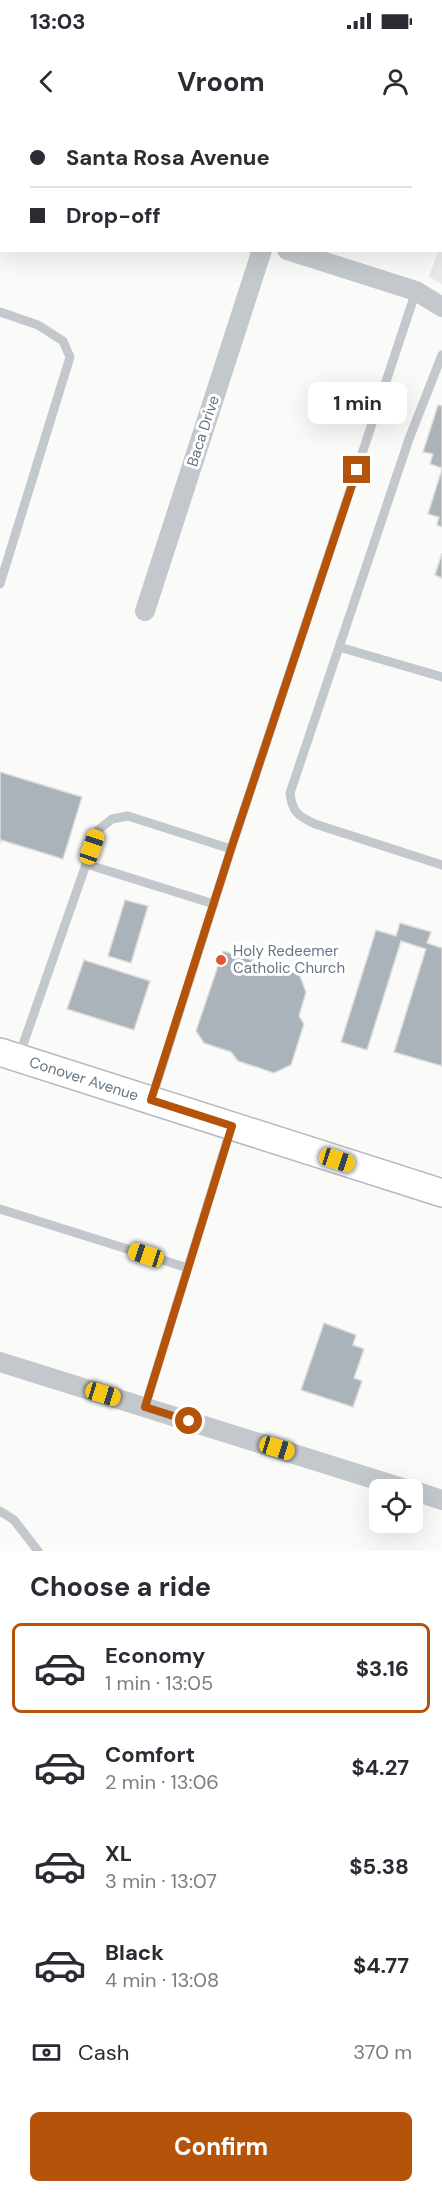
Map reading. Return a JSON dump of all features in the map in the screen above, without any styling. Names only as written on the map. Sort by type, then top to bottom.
[{"type":"street","name":"Baca Drive","points":[[144,611],[261,252]]},
{"type":"street","points":[[292,252],[416,291],[442,307]]},
{"type":"street","name":"Conover Avenue","points":[[9,1055],[442,1193]]},
{"type":"street","points":[[0,1362],[376,1479]]},
{"type":"street","points":[[423,1494],[442,1500]]},
{"type":"lane","points":[[151,1100],[231,849],[416,291]]},
{"type":"lane","points":[[0,312],[38,325],[63,341],[70,357],[0,584]]},
{"type":"lane","points":[[442,355],[409,439],[290,793],[291,807],[302,818],[442,864]]},
{"type":"lane","points":[[339,647],[442,677]]},
{"type":"lane","points":[[9,1055],[98,830],[112,819],[128,816],[231,849]]},
{"type":"lane","points":[[86,864],[214,904]]},
{"type":"lane","points":[[145,1407],[232,1126]]},
{"type":"lane","points":[[0,1209],[188,1269]]},
{"type":"lane","points":[[0,1511],[14,1520],[38,1551]]},
{"type":"shaded area","points":[[438,252],[442,252],[442,284],[429,277]]},
{"type":"building","points":[[438,405],[442,406],[442,468],[430,464],[433,454],[423,452]]},
{"type":"building","points":[[442,469],[442,527],[437,525],[439,517],[428,514]]},
{"type":"building","points":[[442,553],[442,578],[435,575]]},
{"type":"building","points":[[0,772],[82,797],[63,859],[1,840],[0,843]]},
{"type":"building","points":[[125,900],[148,906],[131,963],[108,956]]},
{"type":"building","points":[[400,923],[431,932],[427,943],[442,948],[442,1066],[394,1052],[426,949],[401,941],[367,1050],[341,1042],[376,930],[396,936]]},
{"type":"building","points":[[223,951],[299,974],[306,992],[299,1016],[304,1024],[291,1065],[274,1073],[238,1061],[231,1052],[204,1043],[196,1031]]},
{"type":"building","points":[[84,960],[150,981],[134,1030],[67,1009]]},
{"type":"building","points":[[324,1323],[356,1335],[353,1345],[364,1349],[354,1378],[362,1381],[353,1407],[301,1390]]},
{"type":"place","name":"Holy Redeemer Catholic Church","points":[[221,960]]},
{"type":"route","points":[[189,1421],[145,1407],[232,1126],[151,1100],[231,849],[357,470]]}]
